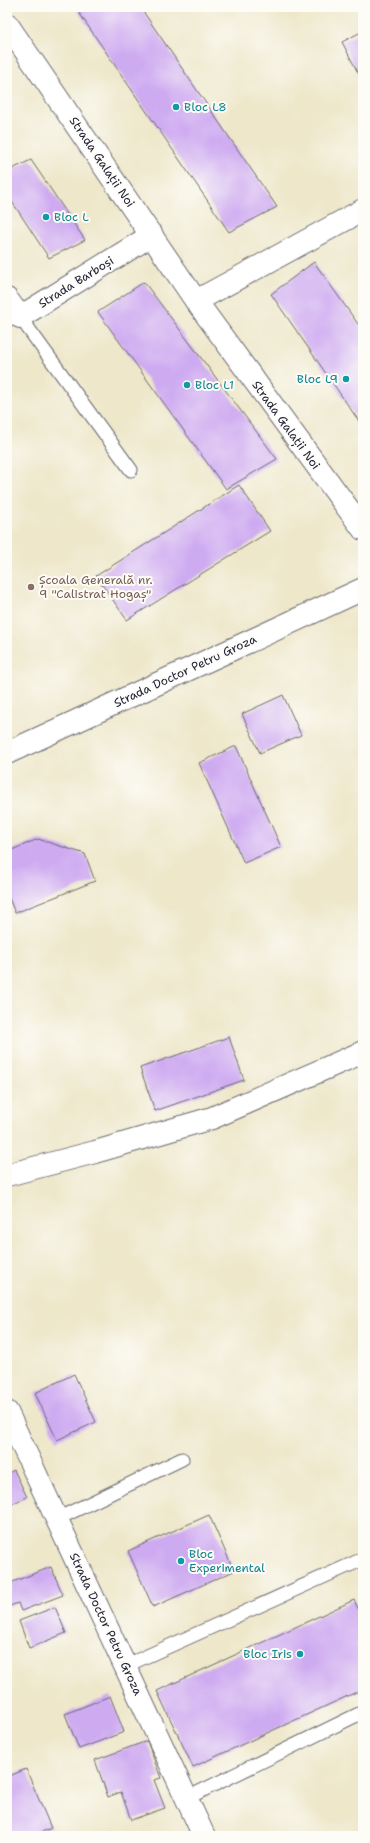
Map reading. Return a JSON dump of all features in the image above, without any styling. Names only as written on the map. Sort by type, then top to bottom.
[{"type":"street","name":"Strada Galații Noi","points":[[7,24],[196,301],[363,529]]},
{"type":"street","points":[[196,301],[363,210]]},
{"type":"street","name":"Strada Barboși","points":[[20,317],[152,235]]},
{"type":"street","points":[[7,299],[20,317]]},
{"type":"street","name":"Strada Doctor Petru Groza","points":[[7,754],[363,589]]},
{"type":"street","points":[[7,1174],[95,1152],[212,1118],[363,1052]]},
{"type":"street","name":"Strada Doctor Petru Groza","points":[[7,1412],[204,1836]]},
{"type":"lane","points":[[20,317],[131,470]]},
{"type":"lane","points":[[57,1519],[182,1459]]},
{"type":"lane","points":[[125,1666],[363,1559]]},
{"type":"lane","points":[[187,1798],[363,1712]]},
{"type":"building","name":"Bloc L8","points":[[75,7],[140,7],[277,207],[229,232]]},
{"type":"building","points":[[363,31],[363,82],[342,42]]},
{"type":"building","name":"Bloc L","points":[[31,160],[85,240],[49,258],[7,194],[7,162],[12,169]]},
{"type":"building","name":"Bloc L9","points":[[314,262],[363,331],[363,427],[271,294]]},
{"type":"building","name":"Bloc L1","points":[[144,282],[277,459],[226,489],[98,312]]},
{"type":"building","points":[[239,485],[270,531],[127,620],[96,576]]},
{"type":"building","points":[[283,695],[301,735],[260,753],[242,714]]},
{"type":"building","points":[[236,746],[281,847],[244,863],[199,763]]},
{"type":"building","points":[[38,839],[85,854],[95,881],[15,913],[7,893],[7,852]]},
{"type":"building","points":[[229,1037],[244,1080],[155,1111],[140,1068]]},
{"type":"building","points":[[74,1374],[96,1422],[57,1440],[35,1393]]},
{"type":"building","points":[[14,1470],[27,1497],[7,1506],[7,1474]]},
{"type":"building","name":"Bloc Experimental","points":[[209,1515],[234,1571],[153,1607],[128,1551]]},
{"type":"building","points":[[51,1567],[63,1595],[21,1611],[18,1603],[7,1607],[7,1592],[12,1590],[10,1583]]},
{"type":"building","name":"Bloc Iris","points":[[354,1600],[363,1619],[363,1689],[193,1767],[157,1691]]},
{"type":"building","points":[[55,1607],[66,1633],[29,1648],[19,1621]]},
{"type":"building","points":[[110,1696],[124,1732],[79,1749],[65,1714]]},
{"type":"building","points":[[147,1741],[161,1778],[154,1780],[165,1808],[131,1820],[121,1792],[108,1797],[95,1760]]},
{"type":"building","points":[[26,1769],[51,1828],[32,1836],[7,1836],[7,1777]]},
{"type":"place","name":"Bloc L8","points":[[176,107]]},
{"type":"place","name":"Bloc L","points":[[46,217]]},
{"type":"place","name":"Bloc L9","points":[[346,379]]},
{"type":"place","name":"Bloc L1","points":[[187,385]]},
{"type":"place","name":"Școala Generală nr. 9 \"Calistrat Hogaș\"","points":[[31,587]]},
{"type":"place","name":"Bloc Experimental","points":[[181,1561]]},
{"type":"place","name":"Bloc Iris","points":[[300,1654]]}]
